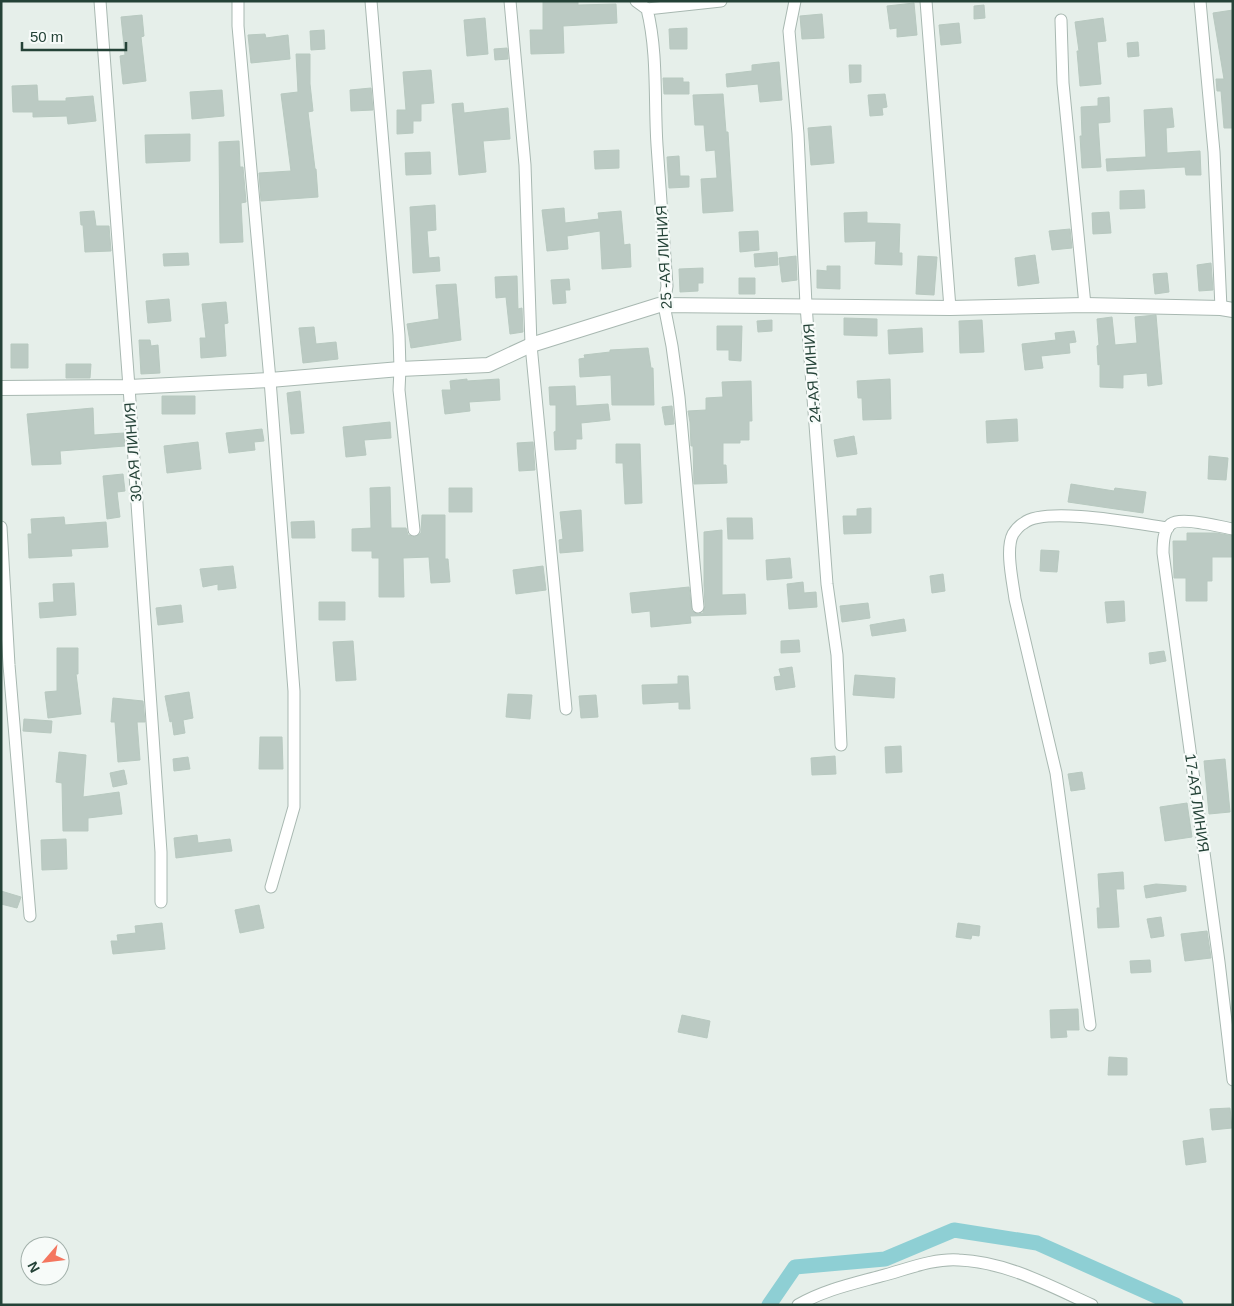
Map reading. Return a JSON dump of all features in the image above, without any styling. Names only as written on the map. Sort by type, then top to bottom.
[{"type":"street","name":"30-АЯ ЛИНИЯ","points":[[100,1],[161,852],[161,902]]},
{"type":"street","points":[[238,1],[238,26],[270,380],[294,691],[294,806],[271,887]]},
{"type":"street","points":[[371,1],[400,369],[398,390],[414,530]]},
{"type":"street","points":[[510,1],[525,165],[531,345],[566,709]]},
{"type":"street","points":[[636,1],[648,9],[721,1]]},
{"type":"street","name":"24-АЯ ЛИНИЯ","points":[[795,1],[789,31],[798,134],[806,305],[826,584],[836,655],[842,745]]},
{"type":"street","points":[[926,1],[950,308]]},
{"type":"street","points":[[1,388],[129,388],[270,380],[400,369],[488,365],[531,345],[628,314],[664,305],[950,308],[1085,305],[1227,309],[1200,1]]},
{"type":"street","name":"25 -АЯ ЛИНИЯ","points":[[648,9],[651,23],[655,77],[657,144],[667,286],[664,305],[679,397],[698,608]]},
{"type":"street","points":[[1061,20],[1063,83],[1085,305]]},
{"type":"street","points":[[1090,1025],[1056,773],[1015,599],[1011,571],[1013,535],[1024,522],[1043,517],[1069,515],[1168,528],[1172,522],[1183,520],[1233,530]]},
{"type":"street","points":[[1,527],[9,665],[30,916]]},
{"type":"street","name":"17-АЯ ЛИНИЯ","points":[[1168,528],[1164,538],[1163,553],[1218,952],[1233,1080]]},
{"type":"street","points":[[798,1305],[833,1289],[926,1264],[958,1260],[985,1263],[1013,1270],[1092,1305]]},
{"type":"building","points":[[543,1],[578,1],[578,5],[616,4],[617,23],[563,26],[564,53],[531,54],[530,30],[543,30]]},
{"type":"building","points":[[914,3],[917,35],[897,37],[897,28],[890,29],[887,6]]},
{"type":"building","points":[[984,5],[985,18],[974,19],[974,6]]},
{"type":"building","points":[[1233,10],[1233,128],[1224,128],[1221,91],[1217,91],[1216,79],[1224,79],[1213,13]]},
{"type":"building","points":[[822,14],[824,38],[802,39],[800,16]]},
{"type":"building","points":[[142,15],[144,36],[141,37],[146,81],[123,84],[120,56],[125,55],[121,17]]},
{"type":"building","points":[[485,18],[488,54],[467,56],[464,20]]},
{"type":"building","points":[[1103,18],[1106,41],[1097,42],[1101,84],[1080,86],[1077,51],[1079,51],[1075,22]]},
{"type":"building","points":[[959,23],[961,43],[941,45],[939,25]]},
{"type":"building","points":[[687,28],[687,49],[670,49],[669,29]]},
{"type":"building","points":[[324,30],[325,49],[311,50],[310,31]]},
{"type":"building","points":[[265,34],[266,38],[288,35],[290,59],[251,63],[248,35]]},
{"type":"building","points":[[1138,42],[1139,56],[1128,57],[1127,43]]},
{"type":"building","points":[[507,48],[508,59],[495,60],[494,49]]},
{"type":"building","points":[[296,54],[310,54],[310,84],[313,111],[308,112],[318,197],[261,201],[259,173],[291,171],[281,94],[298,92]]},
{"type":"building","points":[[779,62],[782,100],[760,102],[758,84],[727,87],[726,74],[752,71],[752,65]]},
{"type":"building","points":[[849,65],[861,65],[861,82],[850,83]]},
{"type":"building","points":[[431,70],[434,103],[421,104],[421,121],[413,121],[413,133],[397,134],[397,110],[406,110],[403,72]]},
{"type":"building","points":[[663,78],[683,78],[683,82],[689,82],[689,94],[664,94]]},
{"type":"building","points":[[37,85],[38,101],[66,101],[66,98],[93,96],[96,121],[68,124],[67,116],[33,117],[33,112],[13,112],[12,86]]},
{"type":"building","points":[[371,88],[373,110],[351,111],[350,90]]},
{"type":"building","points":[[222,90],[224,116],[192,119],[190,92]]},
{"type":"building","points":[[723,94],[726,132],[728,132],[733,211],[703,213],[701,179],[717,178],[715,150],[706,151],[704,125],[695,125],[693,95]]},
{"type":"building","points":[[885,94],[887,107],[882,108],[883,115],[870,116],[868,95]]},
{"type":"building","points":[[1109,97],[1110,122],[1098,123],[1101,167],[1082,168],[1081,107],[1098,106],[1098,98]]},
{"type":"building","points":[[463,103],[464,113],[508,108],[510,139],[483,141],[486,172],[459,175],[452,104]]},
{"type":"building","points":[[1172,108],[1174,127],[1166,128],[1167,153],[1200,151],[1201,175],[1186,175],[1185,167],[1107,171],[1106,159],[1146,157],[1144,110]]},
{"type":"building","points":[[831,126],[834,163],[811,165],[808,128]]},
{"type":"building","points":[[190,134],[190,161],[146,163],[145,135]]},
{"type":"building","points":[[239,141],[240,167],[243,167],[246,202],[241,203],[243,242],[220,243],[219,142]]},
{"type":"building","points":[[619,150],[619,168],[595,169],[594,151]]},
{"type":"building","points":[[430,152],[431,174],[406,175],[405,153]]},
{"type":"building","points":[[679,156],[680,176],[689,176],[689,187],[669,188],[667,157]]},
{"type":"building","points":[[1144,190],[1145,208],[1120,209],[1120,191]]},
{"type":"building","points":[[435,205],[436,230],[427,231],[429,258],[439,257],[440,271],[413,273],[410,207]]},
{"type":"building","points":[[564,208],[565,223],[599,219],[598,213],[621,211],[624,245],[630,244],[631,267],[602,269],[600,231],[567,236],[568,249],[547,251],[542,210]]},
{"type":"building","points":[[94,211],[96,226],[109,226],[111,251],[85,252],[80,212]]},
{"type":"building","points":[[867,212],[867,223],[900,224],[899,253],[902,253],[902,265],[875,264],[876,241],[845,242],[844,213]]},
{"type":"building","points":[[1109,212],[1111,233],[1093,234],[1092,213]]},
{"type":"building","points":[[1070,229],[1072,248],[1052,250],[1049,231]]},
{"type":"building","points":[[758,231],[759,250],[740,252],[739,232]]},
{"type":"building","points":[[777,252],[778,265],[755,267],[754,254]]},
{"type":"building","points":[[188,253],[189,265],[164,266],[163,254]]},
{"type":"building","points":[[1035,255],[1039,283],[1018,286],[1015,258]]},
{"type":"building","points":[[796,256],[797,280],[782,282],[779,258]]},
{"type":"building","points":[[918,256],[937,257],[934,295],[916,294]]},
{"type":"building","points":[[1211,263],[1213,290],[1199,291],[1197,265]]},
{"type":"building","points":[[827,266],[840,266],[840,289],[817,288],[817,270],[827,271]]},
{"type":"building","points":[[703,268],[703,283],[698,283],[698,291],[680,292],[679,269]]},
{"type":"building","points":[[1167,273],[1169,292],[1155,294],[1153,274]]},
{"type":"building","points":[[517,276],[518,309],[522,308],[523,332],[510,334],[506,297],[496,298],[495,277]]},
{"type":"building","points":[[739,278],[755,278],[755,294],[739,294]]},
{"type":"building","points":[[569,279],[570,290],[565,290],[566,303],[553,304],[551,280]]},
{"type":"building","points":[[456,284],[461,340],[411,348],[407,324],[439,319],[436,285]]},
{"type":"building","points":[[169,299],[171,321],[148,323],[146,301]]},
{"type":"building","points":[[226,302],[228,323],[224,324],[226,356],[201,358],[200,338],[206,338],[202,304]]},
{"type":"building","points":[[1156,315],[1162,384],[1148,386],[1147,373],[1123,375],[1123,388],[1100,387],[1097,319],[1112,317],[1115,345],[1137,343],[1135,317]]},
{"type":"building","points":[[844,318],[877,319],[877,336],[844,335]]},
{"type":"building","points":[[772,320],[772,331],[758,332],[757,321]]},
{"type":"building","points":[[982,320],[984,352],[960,353],[959,321]]},
{"type":"building","points":[[717,326],[742,326],[741,361],[729,360],[729,350],[717,350]]},
{"type":"building","points":[[314,327],[316,344],[336,342],[338,359],[303,363],[299,328]]},
{"type":"building","points":[[922,328],[923,352],[889,354],[888,330]]},
{"type":"building","points":[[1074,331],[1076,342],[1069,343],[1070,353],[1041,356],[1043,368],[1025,370],[1022,344],[1056,340],[1055,333]]},
{"type":"building","points":[[139,340],[150,340],[151,346],[158,345],[160,373],[141,374]]},
{"type":"building","points":[[11,344],[28,344],[28,368],[11,368]]},
{"type":"building","points":[[648,348],[651,368],[653,368],[654,405],[612,405],[611,375],[580,377],[579,359],[585,358],[584,355],[610,352],[610,350]]},
{"type":"building","points":[[66,364],[91,364],[90,378],[66,378]]},
{"type":"building","points":[[467,379],[467,381],[499,379],[500,400],[469,402],[470,411],[445,414],[442,390],[451,390],[450,381]]},
{"type":"building","points":[[890,379],[891,419],[863,420],[862,398],[858,398],[857,381]]},
{"type":"building","points":[[751,381],[752,421],[749,421],[749,440],[740,440],[740,443],[723,443],[723,465],[726,465],[727,483],[694,484],[693,446],[691,446],[688,411],[706,410],[706,398],[723,397],[722,382]]},
{"type":"building","points":[[575,386],[576,406],[608,404],[610,420],[581,423],[582,439],[576,439],[576,449],[555,450],[556,405],[550,405],[549,387]]},
{"type":"building","points":[[300,391],[304,433],[291,434],[287,393]]},
{"type":"building","points":[[162,396],[195,396],[195,414],[162,414]]},
{"type":"building","points":[[672,406],[674,424],[665,425],[662,407]]},
{"type":"building","points":[[93,408],[94,435],[124,433],[125,446],[60,451],[61,464],[32,465],[27,414]]},
{"type":"building","points":[[1017,419],[1018,441],[987,443],[986,421]]},
{"type":"building","points":[[390,422],[391,438],[364,440],[366,455],[346,457],[343,427]]},
{"type":"building","points":[[262,429],[264,441],[254,442],[255,450],[229,453],[226,433]]},
{"type":"building","points":[[854,436],[857,454],[837,457],[834,440]]},
{"type":"building","points":[[198,442],[201,469],[167,473],[164,446]]},
{"type":"building","points":[[533,442],[535,470],[519,471],[517,443]]},
{"type":"building","points":[[616,444],[640,444],[642,503],[625,504],[623,463],[616,463]]},
{"type":"building","points":[[1209,456],[1228,458],[1226,480],[1208,479]]},
{"type":"building","points":[[123,474],[125,491],[117,492],[120,517],[107,519],[103,476]]},
{"type":"building","points":[[1071,484],[1114,491],[1115,488],[1146,492],[1143,513],[1068,502]]},
{"type":"building","points":[[390,487],[391,528],[406,528],[408,535],[415,537],[421,533],[422,515],[445,515],[445,559],[448,559],[450,582],[431,583],[429,557],[403,558],[404,597],[379,597],[379,558],[372,558],[372,551],[352,551],[352,529],[371,528],[370,488]]},
{"type":"building","points":[[449,488],[472,488],[472,512],[449,512]]},
{"type":"building","points":[[871,508],[871,533],[844,534],[843,516],[857,516],[857,509]]},
{"type":"building","points":[[581,510],[583,551],[560,553],[559,540],[563,539],[560,512]]},
{"type":"building","points":[[64,517],[65,525],[106,522],[108,547],[71,549],[72,556],[29,558],[28,534],[32,534],[31,519]]},
{"type":"building","points":[[727,518],[752,518],[753,539],[728,539]]},
{"type":"building","points":[[314,521],[315,538],[292,538],[291,522]]},
{"type":"building","points":[[722,530],[722,595],[745,594],[746,614],[690,616],[691,623],[651,627],[650,611],[632,613],[630,593],[689,587],[692,611],[698,614],[703,613],[705,606],[704,532]]},
{"type":"building","points":[[1187,533],[1216,533],[1233,536],[1233,557],[1212,557],[1212,581],[1207,581],[1207,601],[1186,601],[1186,578],[1174,578],[1173,541],[1187,541]]},
{"type":"building","points":[[1041,550],[1059,551],[1057,572],[1040,571]]},
{"type":"building","points":[[790,558],[792,578],[767,580],[766,560]]},
{"type":"building","points":[[233,566],[236,588],[218,590],[218,584],[203,587],[200,569]]},
{"type":"building","points":[[543,566],[546,590],[516,594],[513,570]]},
{"type":"building","points":[[943,574],[945,591],[932,593],[930,576]]},
{"type":"building","points":[[803,582],[804,593],[816,592],[817,607],[789,609],[787,584]]},
{"type":"building","points":[[74,583],[76,615],[40,618],[39,603],[54,602],[53,584]]},
{"type":"building","points":[[1124,601],[1125,621],[1107,623],[1105,602]]},
{"type":"building","points":[[319,602],[345,602],[345,620],[319,620]]},
{"type":"building","points":[[868,603],[870,618],[842,622],[840,606]]},
{"type":"building","points":[[181,605],[183,622],[158,625],[156,608]]},
{"type":"building","points":[[904,619],[906,631],[872,636],[870,625]]},
{"type":"building","points":[[799,640],[800,652],[781,653],[781,641]]},
{"type":"building","points":[[353,641],[356,680],[336,681],[333,642]]},
{"type":"building","points":[[57,648],[78,648],[78,674],[76,674],[81,714],[48,718],[45,692],[57,691]]},
{"type":"building","points":[[1164,651],[1166,661],[1150,664],[1149,653]]},
{"type":"building","points":[[792,667],[795,687],[776,690],[774,677],[781,676],[779,669]]},
{"type":"building","points":[[855,675],[895,678],[894,698],[853,695]]},
{"type":"building","points":[[678,676],[688,676],[690,709],[679,709],[679,702],[643,704],[642,685],[678,684]]},
{"type":"building","points":[[189,692],[193,718],[183,720],[185,733],[174,735],[165,696]]},
{"type":"building","points":[[508,694],[532,695],[530,719],[506,717]]},
{"type":"building","points":[[596,695],[598,717],[581,718],[579,696]]},
{"type":"building","points":[[113,698],[143,701],[145,722],[137,722],[140,760],[118,762],[115,722],[111,722]]},
{"type":"building","points":[[24,719],[52,721],[51,733],[23,731]]},
{"type":"building","points":[[260,737],[282,737],[283,769],[259,769]]},
{"type":"building","points":[[901,746],[902,772],[886,773],[885,747]]},
{"type":"building","points":[[59,752],[86,755],[83,797],[119,792],[122,814],[88,818],[88,831],[63,831],[62,783],[56,782]]},
{"type":"building","points":[[835,756],[836,774],[812,775],[811,758]]},
{"type":"building","points":[[188,757],[190,769],[174,771],[173,759]]},
{"type":"building","points":[[1225,759],[1230,812],[1209,814],[1204,761]]},
{"type":"building","points":[[124,770],[127,784],[113,787],[110,773]]},
{"type":"building","points":[[1082,772],[1085,789],[1071,791],[1068,774]]},
{"type":"building","points":[[1187,803],[1192,837],[1165,841],[1160,807]]},
{"type":"building","points":[[197,835],[198,843],[230,839],[232,851],[176,858],[174,838]]},
{"type":"building","points":[[66,839],[67,869],[42,870],[41,840]]},
{"type":"building","points":[[1123,872],[1124,889],[1116,889],[1119,927],[1098,928],[1097,908],[1100,908],[1098,874]]},
{"type":"building","points":[[1156,884],[1186,886],[1186,891],[1146,898],[1144,886]]},
{"type":"building","points":[[1,891],[21,897],[17,908],[1,904]]},
{"type":"building","points":[[259,905],[264,928],[240,933],[235,910]]},
{"type":"building","points":[[1161,917],[1164,936],[1151,938],[1147,919]]},
{"type":"building","points":[[162,923],[165,949],[113,954],[111,941],[118,941],[117,935],[136,933],[135,926]]},
{"type":"building","points":[[958,923],[980,926],[979,936],[972,935],[971,939],[956,937]]},
{"type":"building","points":[[1207,931],[1211,958],[1185,961],[1181,934]]},
{"type":"building","points":[[1150,960],[1151,972],[1131,973],[1130,961]]},
{"type":"building","points":[[1078,1009],[1079,1030],[1066,1030],[1067,1037],[1051,1038],[1050,1010]]},
{"type":"building","points":[[682,1015],[710,1021],[707,1038],[678,1032]]},
{"type":"building","points":[[1109,1057],[1127,1058],[1127,1075],[1108,1075]]},
{"type":"building","points":[[1230,1108],[1232,1128],[1212,1130],[1210,1109]]},
{"type":"building","points":[[1203,1138],[1206,1162],[1186,1165],[1183,1141]]},
{"type":"waterway","points":[[769,1305],[795,1267],[885,1259],[954,1230],[1037,1243],[1176,1305]]}]
